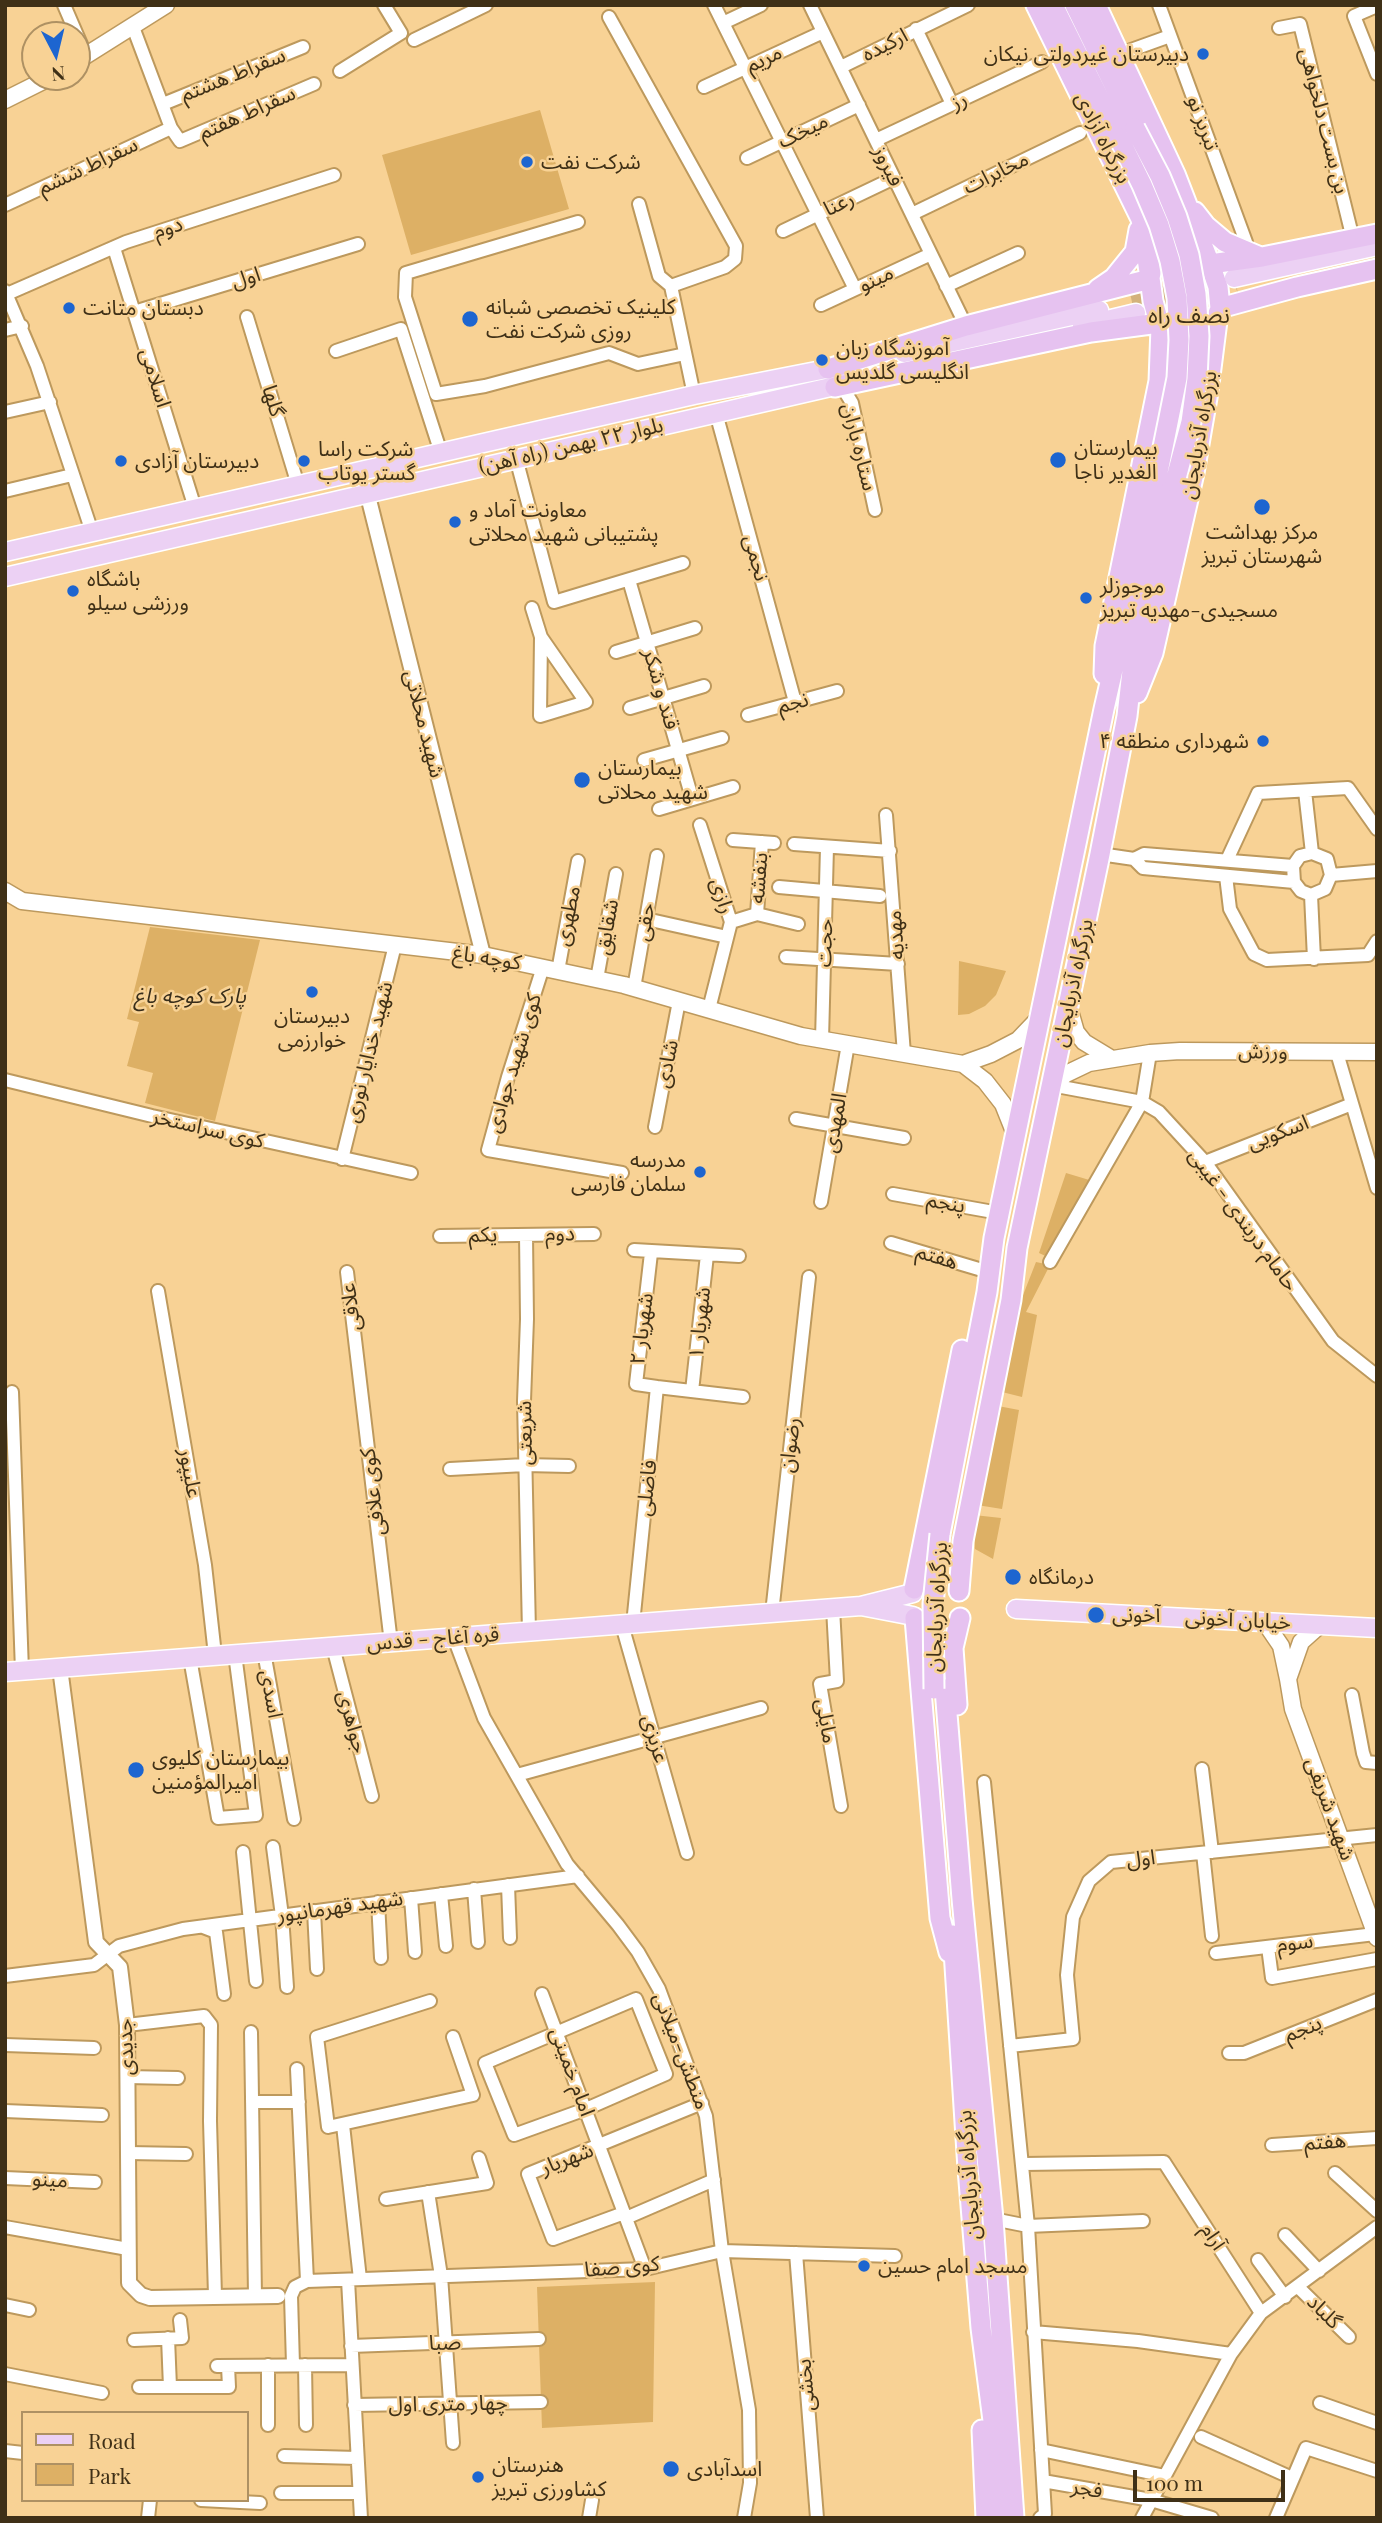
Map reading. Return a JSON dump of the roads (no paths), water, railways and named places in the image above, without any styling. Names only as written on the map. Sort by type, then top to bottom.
[{"type":"highway","name":"بزرگراه آزادی","points":[[1036,5],[1128,134],[1185,198],[1210,263]]},
{"type":"highway","name":"بزرگراه آزادی","points":[[1053,5],[1128,134]]},
{"type":"highway","name":"بزرگراه آزادی","points":[[1075,5],[1128,134]]},
{"type":"highway","name":"بزرگراه آزادی","points":[[1097,5],[1120,54],[1128,134],[1150,279]]},
{"type":"highway","points":[[1128,134],[1142,184],[1170,261],[1177,298],[1177,378],[1166,479]]},
{"type":"highway","points":[[1185,198],[1206,226],[1225,242],[1262,257]]},
{"type":"highway","points":[[1083,298],[1114,278],[1135,251],[1141,219]]},
{"type":"highway","points":[[1210,263],[1262,257],[1377,234]]},
{"type":"highway","points":[[1174,244],[1189,244],[1200,249],[1210,263],[1217,287],[1219,310],[1214,327],[1206,338],[1191,344],[1177,342],[1167,335],[1160,325],[1150,279],[1153,262],[1161,251],[1174,244]]},
{"type":"highway","points":[[1219,310],[1297,287],[1377,270]]},
{"type":"highway","points":[[835,380],[966,326],[1150,279]]},
{"type":"highway","name":"بزرگراه آذربایجان","points":[[1127,716],[1153,653],[1194,473],[1219,310]]},
{"type":"highway","points":[[835,380],[1091,332],[1160,325]]},
{"type":"highway","name":"بزرگراه آذربایجان","points":[[1104,709],[1104,646],[1161,366],[1160,325]]},
{"type":"highway","points":[[1143,460],[1157,452],[1173,452],[1186,460],[1194,473]]},
{"type":"highway","name":"بزرگراه آذربایجان","points":[[959,1591],[945,1536],[994,1238],[1104,709],[1166,479]]},
{"type":"highway","name":"بزرگراه آذربایجان","points":[[914,1591],[945,1536],[998,1293],[1017,1248],[1127,716],[1132,671],[1166,479]]},
{"type":"highway","name":"بزرگراه آذربایجان","points":[[994,1238],[974,1293],[945,1536],[944,1684],[962,1899],[966,2152],[1014,2518]]},
{"type":"highway","points":[[926,1582],[951,1583],[959,1591],[963,1605],[960,1618],[949,1626],[924,1625],[914,1617],[910,1603],[914,1591],[926,1582]]},
{"type":"highway","name":"بزرگراه آذربایجان","points":[[914,1617],[940,1918],[964,1982],[993,2219],[991,2327],[1000,2518]]},
{"type":"highway","name":"بزرگراه آذربایجان","points":[[944,1684],[960,1618]]},
{"type":"highway","points":[[919,1675],[925,1665],[935,1661],[947,1664],[944,1684]]},
{"type":"highway","name":"بزرگراه آذربایجان","points":[[986,2518],[981,2422],[991,2327]]},
{"type":"highway","name":"بزرگراه آذربایجان","points":[[991,2327],[1019,2402],[1027,2518]]},
{"type":"main road","points":[[91,52],[166,5]]},
{"type":"main road","points":[[5,100],[23,91]]},
{"type":"main road","points":[[1377,246],[1236,284],[1377,257]]},
{"type":"main road","name":"بلوار ۲۲ بهمن (راه آهن)","points":[[5,577],[716,413],[835,380],[902,367],[1134,308]]},
{"type":"main road","name":"بلوار ۲۲ بهمن (راه آهن)","points":[[5,552],[694,395],[835,380]]},
{"type":"main road","name":"کوچه باغ","points":[[5,891],[22,901],[483,955],[634,988],[801,1036],[962,1064]]},
{"type":"main road","points":[[1068,1003],[1076,1032],[1084,1042],[1112,1059]]},
{"type":"main road","points":[[962,1064],[991,1054],[1018,1040],[1040,1017]]},
{"type":"main road","name":"ورزش","points":[[1051,1086],[1066,1074],[1089,1063],[1150,1053],[1377,1052]]},
{"type":"main road","points":[[962,1064],[985,1081],[1003,1104],[1015,1134]]},
{"type":"main road","points":[[861,1605],[914,1591]]},
{"type":"main road","points":[[861,1605],[914,1617]]},
{"type":"main road","name":"قره آغاج - قدس","points":[[13,1672],[861,1605]]},
{"type":"main road","name":"خیابان آخونی","points":[[1016,1609],[1377,1628]]},
{"type":"main road","name":"شهید شریفی","points":[[1264,1621],[1282,1646],[1293,1709],[1376,1936]]},
{"type":"main road","points":[[1288,1679],[1301,1642],[1320,1625]]},
{"type":"street","points":[[340,71],[401,33],[384,5]]},
{"type":"street","points":[[414,40],[486,5]]},
{"type":"street","points":[[714,5],[855,289]]},
{"type":"street","points":[[723,23],[761,5]]},
{"type":"street","name":"فیروز","points":[[810,5],[966,326]]},
{"type":"street","name":"ارکیده","points":[[841,67],[968,5]]},
{"type":"street","name":"تبریز نو","points":[[1159,5],[1246,242]]},
{"type":"street","points":[[1377,6],[1354,16],[1377,74]]},
{"type":"street","points":[[609,17],[736,246],[735,259],[725,267],[671,286]]},
{"type":"street","name":"بن بست دلخواهی","points":[[1279,29],[1300,24],[1353,239]]},
{"type":"street","points":[[133,27],[171,128]]},
{"type":"street","points":[[916,29],[952,104]]},
{"type":"street","name":"مریم","points":[[704,87],[823,32]]},
{"type":"street","points":[[1120,54],[1170,36]]},
{"type":"street","name":"سقراط هشتم","points":[[163,104],[303,47]]},
{"type":"street","name":"رز","points":[[876,140],[1042,62]]},
{"type":"street","name":"سقراط هفتم","points":[[171,128],[180,141],[314,83]]},
{"type":"street","name":"میخک","points":[[747,158],[859,104]]},
{"type":"street","name":"سقراط ششم","points":[[5,205],[171,128]]},
{"type":"street","name":"مخابرات","points":[[912,214],[1080,133]]},
{"type":"street","name":"دوم","points":[[6,292],[126,242],[334,175]]},
{"type":"street","name":"رعنا","points":[[783,231],[894,178]]},
{"type":"street","points":[[639,204],[659,276],[671,286],[694,395]]},
{"type":"street","points":[[578,222],[406,273],[405,298],[436,394],[496,383],[608,353],[638,364],[685,354]]},
{"type":"street","name":"اول","points":[[134,312],[358,244]]},
{"type":"street","name":"اسلامی","points":[[114,248],[195,508]]},
{"type":"street","points":[[946,286],[1018,253]]},
{"type":"street","name":"مینو","points":[[821,305],[931,254]]},
{"type":"street","points":[[6,292],[22,326],[50,402],[92,532]]},
{"type":"street","name":"گلها","points":[[247,317],[298,485]]},
{"type":"street","points":[[5,330],[22,326]]},
{"type":"street","points":[[336,351],[401,329],[441,453]]},
{"type":"street","name":"ستاره باران","points":[[835,380],[852,403],[875,510]]},
{"type":"street","points":[[5,412],[50,402]]},
{"type":"street","name":"نجمی","points":[[716,413],[795,702]]},
{"type":"street","points":[[516,458],[554,602],[683,563]]},
{"type":"street","points":[[5,491],[72,475]]},
{"type":"street","name":"شهید محلاتی","points":[[367,492],[483,955]]},
{"type":"street","name":"قند و شکر","points":[[629,580],[692,798]]},
{"type":"street","points":[[532,608],[541,637],[586,702],[540,716],[541,637]]},
{"type":"street","points":[[616,652],[695,628]]},
{"type":"street","points":[[631,708],[704,686]]},
{"type":"street","name":"نجم","points":[[748,715],[837,691]]},
{"type":"street","points":[[644,760],[722,738]]},
{"type":"street","points":[[659,809],[733,787]]},
{"type":"street","points":[[1227,860],[1258,793],[1348,788],[1377,829]]},
{"type":"street","points":[[1306,791],[1312,853]]},
{"type":"street","name":"مهدیه","points":[[886,815],[904,1054]]},
{"type":"street","name":"رازی","points":[[700,825],[731,922],[709,1009]]},
{"type":"street","name":"بنفشه","points":[[733,840],[768,842],[757,915]]},
{"type":"street","points":[[794,844],[890,851]]},
{"type":"street","name":"حجت","points":[[822,1040],[827,847]]},
{"type":"street","points":[[1100,853],[1134,859],[1144,854],[1293,866]]},
{"type":"street","points":[[1312,853],[1327,859],[1331,875],[1325,889],[1311,895],[1301,891],[1294,882],[1293,866],[1300,856],[1312,853]]},
{"type":"street","name":"حقی","points":[[634,988],[657,856]]},
{"type":"street","points":[[1134,859],[1143,869],[1294,882]]},
{"type":"street","name":"مطهری","points":[[550,969],[578,861]]},
{"type":"street","points":[[1331,875],[1377,872]]},
{"type":"street","name":"شقایق","points":[[597,979],[616,874]]},
{"type":"street","points":[[1226,876],[1230,909],[1255,954],[1267,960],[1368,956],[1377,941]]},
{"type":"street","points":[[779,887],[880,896]]},
{"type":"street","points":[[1311,895],[1314,959]]},
{"type":"street","points":[[731,922],[757,915],[798,924]]},
{"type":"street","points":[[646,919],[727,937]]},
{"type":"street","name":"شهید خدایار نوری","points":[[342,1159],[395,945]]},
{"type":"street","points":[[786,957],[898,964]]},
{"type":"street","name":"کوی شهید جوادی","points":[[550,969],[508,1077],[488,1150],[622,1173]]},
{"type":"street","name":"شادی","points":[[655,1127],[679,1001]]},
{"type":"street","name":"المهدی","points":[[821,1202],[849,1044]]},
{"type":"street","points":[[1051,1262],[1142,1102],[1150,1053]]},
{"type":"street","points":[[1337,1053],[1377,1188]]},
{"type":"street","name":"کوی سراستخر","points":[[5,1080],[411,1173]]},
{"type":"street","name":"حامام دربندی - غیبی","points":[[1051,1086],[1142,1102],[1159,1112],[1205,1161],[1332,1341],[1377,1376]]},
{"type":"street","name":"اسکویی","points":[[1205,1161],[1352,1104]]},
{"type":"street","points":[[796,1119],[904,1138]]},
{"type":"street","name":"پنجم","points":[[893,1194],[999,1213]]},
{"type":"street","name":"دوم","points":[[526,1235],[594,1234]]},
{"type":"street","name":"یکم","points":[[440,1236],[526,1235]]},
{"type":"street","name":"شریعتی","points":[[526,1235],[524,1401],[529,1632]]},
{"type":"street","name":"هفتم","points":[[891,1243],[982,1270]]},
{"type":"street","points":[[634,1250],[739,1256]]},
{"type":"street","name":"شهریار ۲","points":[[651,1252],[636,1384],[657,1387]]},
{"type":"street","name":"شهریار ۱","points":[[692,1391],[708,1255]]},
{"type":"street","name":"علاقی","points":[[347,1272],[355,1342]]},
{"type":"street","name":"رضوان","points":[[772,1613],[809,1278]]},
{"type":"street","name":"علیپور","points":[[158,1291],[205,1565],[215,1656]]},
{"type":"street","name":"کوی علافی","points":[[355,1342],[391,1643]]},
{"type":"street","points":[[657,1387],[743,1397]]},
{"type":"street","name":"فاضلی","points":[[627,1624],[657,1387]]},
{"type":"street","points":[[12,1392],[13,1672]]},
{"type":"street","points":[[450,1469],[525,1465],[569,1466]]},
{"type":"street","name":"مایلی","points":[[833,1608],[837,1681],[820,1684],[841,1805]]},
{"type":"street","name":"عزیزی","points":[[627,1624],[654,1737],[687,1853]]},
{"type":"street","name":"منطش-میلانی","points":[[454,1638],[484,1717],[567,1864],[638,1952],[659,1989],[702,2103],[706,2116],[722,2251],[749,2410],[750,2483],[744,2518]]},
{"type":"street","name":"جواهری","points":[[333,1647],[372,1796]]},
{"type":"street","name":"اسدی","points":[[264,1652],[294,1819]]},
{"type":"street","points":[[190,1658],[218,1818],[256,1815],[236,1654]]},
{"type":"street","name":"جدیدی","points":[[60,1668],[96,1942],[120,1967],[127,2025],[128,2283],[141,2295],[150,2298],[285,2296]]},
{"type":"street","points":[[1352,1695],[1366,1762],[1377,1763]]},
{"type":"street","points":[[517,1775],[761,1707]]},
{"type":"street","points":[[1202,1769],[1212,1936]]},
{"type":"street","points":[[984,1782],[1024,2164],[1045,2514],[1040,2518]]},
{"type":"street","points":[[1340,1838],[1377,1835]]},
{"type":"street","name":"اول","points":[[1010,2046],[1073,2039],[1067,1975],[1073,1917],[1089,1881],[1111,1863],[1340,1838]]},
{"type":"street","points":[[273,1847],[287,1987]]},
{"type":"street","points":[[243,1852],[256,1982]]},
{"type":"street","name":"شهید قهرمانپور","points":[[5,1976],[93,1965],[119,1946],[201,1927],[578,1877]]},
{"type":"street","points":[[508,1885],[510,1938]]},
{"type":"street","points":[[474,1889],[478,1942]]},
{"type":"street","points":[[441,1894],[446,1947]]},
{"type":"street","points":[[411,1898],[415,1952]]},
{"type":"street","points":[[378,1902],[382,1958]]},
{"type":"street","points":[[314,1911],[317,1969]]},
{"type":"street","points":[[201,1927],[216,1932],[224,1994]]},
{"type":"street","name":"سوم","points":[[1216,1953],[1376,1936]]},
{"type":"street","points":[[1268,1947],[1272,1978],[1377,1959]]},
{"type":"street","name":"امام خمینی","points":[[542,1994],[645,2269]]},
{"type":"street","points":[[636,1999],[650,2035],[666,2074],[586,2109],[514,2135],[485,2063],[636,1999]]},
{"type":"street","name":"پنجم","points":[[1229,2053],[1244,2053],[1377,2000]]},
{"type":"street","points":[[430,2001],[317,2037],[328,2127],[473,2095],[453,2037]]},
{"type":"street","points":[[127,2025],[204,2016],[211,2025],[210,2121],[215,2296]]},
{"type":"street","points":[[650,2035],[674,2026]]},
{"type":"street","points":[[251,2032],[255,2296]]},
{"type":"street","points":[[5,2045],[94,2048]]},
{"type":"street","points":[[298,2069],[312,2281],[295,2287],[285,2296],[299,2365],[306,2425]]},
{"type":"street","points":[[127,2077],[178,2078]]},
{"type":"street","points":[[252,2102],[299,2102]]},
{"type":"street","name":"شهریار","points":[[625,2215],[553,2239],[528,2174],[702,2103]]},
{"type":"street","points":[[5,2111],[102,2115]]},
{"type":"street","points":[[343,2125],[354,2279],[351,2346],[360,2518]]},
{"type":"street","name":"هفتم","points":[[1272,2145],[1377,2138]]},
{"type":"street","points":[[128,2153],[186,2154]]},
{"type":"street","points":[[386,2199],[487,2183],[478,2158]]},
{"type":"street","name":"آرام","points":[[1024,2164],[1164,2162],[1261,2313]]},
{"type":"street","points":[[1335,2173],[1377,2211]]},
{"type":"street","name":"مینو","points":[[5,2178],[95,2182]]},
{"type":"street","points":[[625,2215],[714,2180]]},
{"type":"street","points":[[428,2192],[441,2276],[453,2443]]},
{"type":"street","points":[[993,2219],[1028,2225],[1143,2221]]},
{"type":"street","points":[[5,2227],[128,2249]]},
{"type":"street","points":[[1142,2518],[1231,2354],[1261,2313],[1377,2227]]},
{"type":"street","points":[[1285,2235],[1319,2271]]},
{"type":"street","name":"کوی صفا","points":[[312,2281],[645,2269],[722,2251],[895,2256]]},
{"type":"street","name":"بخشی","points":[[796,2253],[817,2518]]},
{"type":"street","points":[[1258,2260],[1285,2297]]},
{"type":"street","name":"گلباد","points":[[1298,2287],[1349,2337]]},
{"type":"street","points":[[5,2305],[29,2310]]},
{"type":"street","points":[[134,2340],[182,2338],[180,2320]]},
{"type":"street","points":[[1033,2332],[1138,2341],[1231,2354]]},
{"type":"street","points":[[167,2338],[170,2387]]},
{"type":"street","name":"صبا","points":[[351,2346],[538,2339]]},
{"type":"street","points":[[268,2365],[268,2425]]},
{"type":"street","points":[[139,2387],[229,2387],[223,2366],[352,2365]]},
{"type":"street","points":[[5,2374],[102,2393]]},
{"type":"street","name":"چهار متری اول","points":[[354,2405],[541,2402]]},
{"type":"street","points":[[1320,2403],[1377,2423]]},
{"type":"street","points":[[1201,2437],[1292,2478]]},
{"type":"street","points":[[1279,2517],[1292,2478],[1306,2448],[1377,2471]]},
{"type":"street","points":[[1041,2450],[1165,2476]]},
{"type":"street","points":[[284,2456],[357,2458]]},
{"type":"street","name":"فجر","points":[[1043,2481],[1151,2500],[1212,2518]]},
{"type":"street","points":[[281,2493],[359,2493]]},
{"type":"street","points":[[589,2518],[592,2500]]},
{"type":"street","points":[[248,2502],[260,2502]]},
{"type":"tunnel","points":[[1132,302],[1190,289]]},
{"type":"tunnel","points":[[1184,302],[1237,289]]},
{"type":"place","name":"دبیرستان غیردولتی نیکان","points":[[1203,54]]},
{"type":"place","name":"شرکت نفت","points":[[527,162]]},
{"type":"place","name":"دبستان متانت","points":[[69,308]]},
{"type":"place","name":"کلینیک تخصصی شبانه روزی شرکت نفت","points":[[470,319]]},
{"type":"place","name":"آموزشگاه زبان انگلیسی گلدیس","points":[[822,360]]},
{"type":"place","name":"بیمارستان الغدیر ناجا","points":[[1058,460]]},
{"type":"place","name":"دبیرستان آزادی","points":[[121,461]]},
{"type":"place","name":"شرکت راسا گستر یوتاب","points":[[304,461]]},
{"type":"place","name":"مرکز بهداشت شهرستان تبریز","points":[[1262,507]]},
{"type":"place","name":"معاونت آماد و پشتیبانی شهید محلاتی","points":[[455,522]]},
{"type":"place","name":"باشگاه ورزشی سیلو","points":[[73,591]]},
{"type":"place","name":"موجوزلر مسجیدی-مهدیه تبریز","points":[[1086,598]]},
{"type":"place","name":"شهرداری منطقه ۴","points":[[1263,741]]},
{"type":"place","name":"بیمارستان شهید محلاتی","points":[[582,780]]},
{"type":"place","name":"دبیرستان خوارزمی","points":[[312,992]]},
{"type":"place","name":"مدرسه سلمان فارسی","points":[[700,1172]]},
{"type":"place","name":"درمانگاه","points":[[1013,1577]]},
{"type":"place","name":"آخونی","points":[[1096,1615]]},
{"type":"place","name":"بیمارستان کلیوی امیرالمؤمنین","points":[[136,1770]]},
{"type":"place","name":"مسجد امام حسین","points":[[864,2266]]},
{"type":"place","name":"اسدآبادی","points":[[671,2469]]},
{"type":"place","name":"هنرستان کشاورزی تبریز","points":[[478,2477]]},
{"type":"district","name":"نصف راه","points":[[1189,316]]},
{"type":"park label","name":"پارک کوچه باغ","points":[[190,996]]}]
